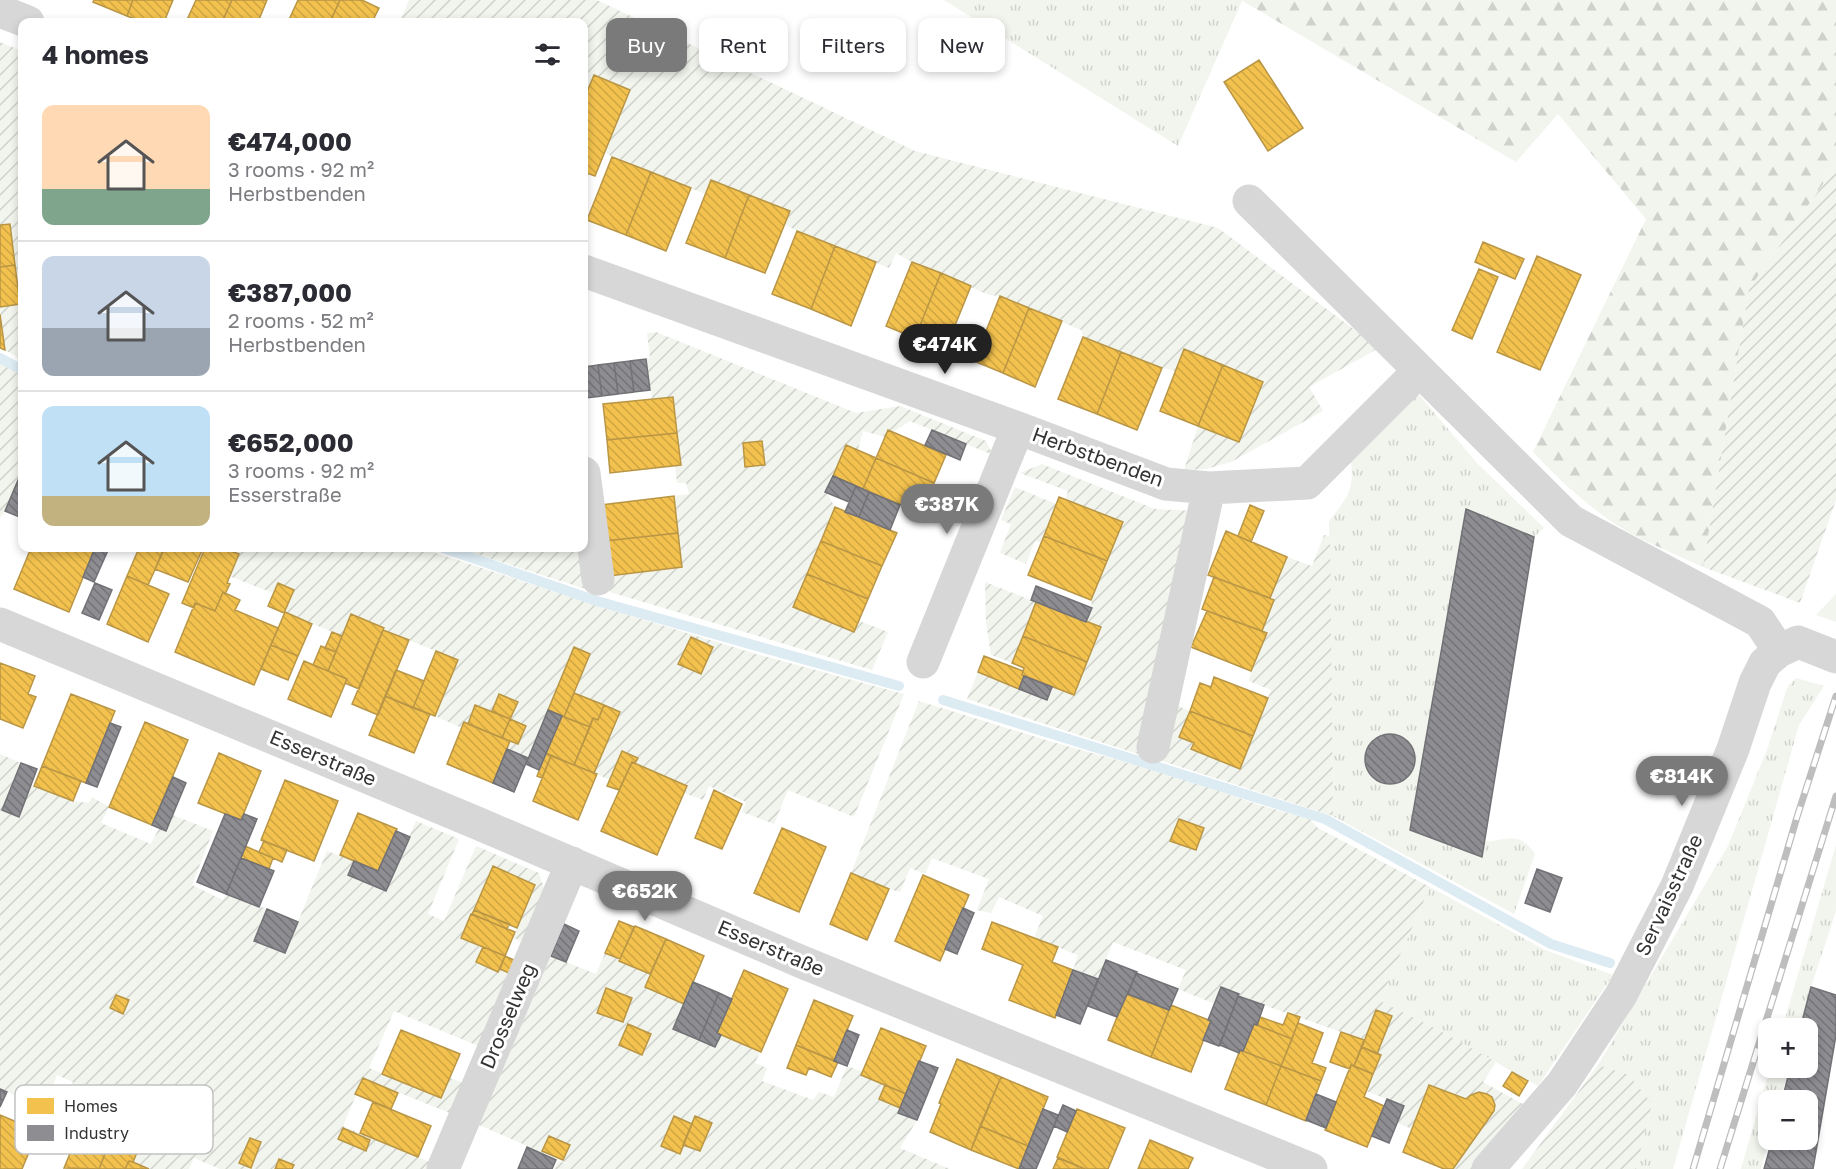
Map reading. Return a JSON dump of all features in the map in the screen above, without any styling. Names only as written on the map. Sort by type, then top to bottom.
[{"type":"street","points":[[0,11],[18,18]]},
{"type":"street","points":[[1250,201],[1571,521],[1760,622],[1779,651],[1798,642],[1836,657]]},
{"type":"street","name":"Herbstbenden","points":[[589,268],[1166,484],[1209,488],[1306,483],[1407,383],[1418,369]]},
{"type":"street","name":"Herbstbenden","points":[[923,662],[1018,428]]},
{"type":"street","points":[[1153,747],[1209,488]]},
{"type":"street","points":[[588,503],[598,579]]},
{"type":"street","name":"Esserstraße","points":[[0,624],[572,863],[802,962],[1311,1169]]},
{"type":"street","name":"Servaisstraße","points":[[1488,1169],[1562,1084],[1621,995],[1677,886],[1733,749],[1755,683],[1765,663],[1779,651]]},
{"type":"street","name":"Drosselweg","points":[[443,1169],[572,863]]},
{"type":"green space","points":[[409,0],[597,0],[635,18],[606,18],[606,72],[687,72],[687,43],[699,48],[699,72],[749,72],[915,151],[1218,228],[1379,348],[1309,387],[1323,411],[1231,462],[1206,469],[1184,470],[1198,426],[1239,442],[1263,382],[1184,349],[1175,371],[1162,368],[1083,337],[1081,330],[1000,296],[989,295],[896,253],[889,268],[797,231],[785,224],[790,211],[711,180],[705,194],[612,157],[605,152],[630,91],[594,75],[588,86],[588,18],[402,18]]},
{"type":"green space","points":[[944,0],[1242,1],[1178,146],[1005,38],[1005,18],[973,18]]},
{"type":"green space","points":[[1241,0],[1836,0],[1836,166],[1749,289],[1703,567],[1643,540],[1598,512],[1533,452],[1646,219],[1558,114],[1516,162]]},
{"type":"green space","points":[[0,42],[18,49],[18,288],[10,224],[0,225]]},
{"type":"green space","points":[[1836,166],[1836,500],[1800,603],[1703,567],[1749,289]]},
{"type":"green space","points":[[18,304],[18,358],[5,350],[0,307]]},
{"type":"green space","points":[[656,332],[856,413],[900,406],[986,441],[993,455],[910,421],[893,432],[888,430],[886,437],[863,431],[858,450],[846,446],[826,492],[835,507],[793,606],[854,632],[859,621],[888,632],[872,670],[610,592],[609,576],[682,567],[674,496],[689,494],[686,483],[677,483],[675,466],[681,465],[673,397],[652,399],[646,359],[650,358],[647,333]]},
{"type":"green space","points":[[0,360],[18,371],[18,480],[0,518]]},
{"type":"green space","points":[[1415,390],[1476,462],[1544,528],[1534,537],[1466,510],[1410,829],[1481,857],[1484,842],[1513,839],[1524,842],[1535,854],[1514,914],[1333,816],[1329,521],[1349,491],[1352,476],[1350,455]]},
{"type":"green space","points":[[1042,464],[1155,509],[1193,511],[1141,755],[967,699],[978,672],[1047,700],[1052,687],[1074,695],[1101,628],[1086,622],[1092,608],[1091,600],[1122,522],[1065,500],[1068,491],[1020,473]]},
{"type":"green space","points":[[1015,487],[1056,504],[1041,543],[1035,541],[1026,564],[1000,553],[1011,524],[1001,520]]},
{"type":"green space","points":[[1324,535],[1330,537],[1333,816],[1159,760],[1171,703],[1190,711],[1179,737],[1194,743],[1192,750],[1240,769],[1271,690],[1249,681],[1267,633],[1262,631],[1274,600],[1270,598],[1287,557],[1312,566]]},
{"type":"green space","points":[[233,552],[433,552],[756,654],[904,694],[854,817],[788,790],[774,824],[742,812],[746,802],[709,786],[703,800],[684,793],[686,786],[635,763],[638,758],[623,751],[610,780],[594,773],[620,712],[574,693],[590,654],[574,647],[528,758],[507,749],[510,741],[518,744],[526,726],[510,719],[517,701],[500,694],[492,711],[475,705],[468,724],[462,728],[435,716],[458,660],[351,614],[342,636],[285,612],[293,590],[278,583],[273,593],[229,576],[238,554]]},
{"type":"green space","points":[[470,552],[584,552],[589,590]]},
{"type":"green space","points":[[985,582],[1036,602],[1012,663],[991,655],[986,622]]},
{"type":"green space","points":[[1836,594],[1836,622],[1816,615]]},
{"type":"green space","points":[[1796,678],[1824,686],[1799,725],[1673,1169],[1636,1169],[1652,1104],[1598,1065],[1728,846],[1767,750],[1787,688]]},
{"type":"green space","points":[[919,701],[1178,777],[1259,805],[1310,819],[1318,828],[1430,887],[1380,1001],[1496,1062],[1483,1082],[1523,1104],[1474,1169],[1453,1169],[1494,1111],[1495,1105],[1492,1097],[1479,1094],[1466,1099],[1429,1085],[1412,1129],[1397,1123],[1404,1106],[1366,1091],[1381,1056],[1377,1054],[1392,1016],[1376,1010],[1364,1040],[1238,996],[1239,994],[1222,987],[1215,1004],[1178,989],[1186,970],[1113,942],[1098,979],[1073,970],[1078,955],[1034,938],[1043,916],[999,897],[991,913],[977,910],[989,879],[932,858],[925,874],[910,868],[900,892],[851,873]]},
{"type":"green space","points":[[0,754],[21,763],[2,810],[18,817],[31,785],[73,801],[89,803],[92,797],[109,807],[101,823],[151,844],[159,828],[166,830],[173,815],[213,831],[192,885],[223,900],[226,894],[267,909],[254,941],[285,953],[327,851],[354,861],[348,875],[386,891],[416,821],[459,839],[428,914],[444,921],[476,846],[539,873],[545,892],[524,942],[513,938],[535,885],[493,866],[461,937],[482,948],[476,963],[498,972],[500,969],[511,974],[481,1047],[394,1011],[369,1068],[440,1098],[450,1078],[465,1083],[452,1114],[363,1078],[343,1126],[432,1163],[430,1169],[293,1169],[294,1165],[275,1169],[220,1169],[194,1158],[189,1169],[149,1169],[133,1162],[136,1154],[213,1154],[213,1085],[72,1085],[73,1082],[57,1075],[53,1085],[15,1085],[15,1095],[0,1089]]},
{"type":"green space","points":[[1836,845],[1836,911],[1802,1018],[1785,1018]]},
{"type":"green space","points":[[1430,887],[1545,950],[1613,975],[1538,1086],[1437,1029],[1380,1001]]},
{"type":"green space","points":[[605,953],[650,974],[645,987],[684,1004],[673,1029],[715,1047],[721,1035],[760,1052],[755,1063],[767,1068],[762,1081],[813,1100],[819,1092],[834,1097],[847,1066],[863,1072],[862,1075],[885,1085],[879,1099],[900,1108],[899,1113],[917,1120],[900,1148],[950,1169],[554,1169],[558,1161],[571,1165],[479,1125],[551,956],[596,974]],"holes":[[[628,1024],[651,1034],[643,1054],[620,1045]]]},
{"type":"green space","points":[[1598,1065],[1629,1075],[1652,1104],[1636,1169],[1522,1169]]},
{"type":"green space","points":[[1767,1078],[1786,1078],[1783,1090],[1764,1090]]},
{"type":"green space","points":[[1758,1110],[1758,1150],[1766,1150],[1761,1169],[1741,1169]]},
{"type":"building: Homes","points":[[94,0],[133,0],[127,16],[93,2]]},
{"type":"building: Homes","points":[[133,0],[173,0],[166,18],[127,16]]},
{"type":"building: Homes","points":[[196,0],[232,0],[224,18],[188,18]]},
{"type":"building: Homes","points":[[232,0],[267,0],[260,18],[224,18]]},
{"type":"building: Homes","points":[[298,0],[340,0],[332,18],[290,18]]},
{"type":"building: Homes","points":[[340,0],[362,0],[379,8],[374,18],[332,18]]},
{"type":"building: Homes","points":[[1259,60],[1303,128],[1268,151],[1224,82]]},
{"type":"building: Homes","points":[[594,75],[630,90],[595,176],[588,173],[588,89]]},
{"type":"building: Homes","points":[[612,157],[651,172],[626,235],[588,220]]},
{"type":"building: Homes","points":[[651,172],[691,188],[666,251],[626,235]]},
{"type":"building: Homes","points":[[711,180],[749,195],[725,258],[686,243]]},
{"type":"building: Homes","points":[[749,195],[790,211],[765,273],[725,258]]},
{"type":"building: Homes","points":[[10,224],[15,265],[0,267],[0,225]]},
{"type":"building: Homes","points":[[797,231],[835,246],[811,309],[772,294]]},
{"type":"building: Homes","points":[[1483,242],[1524,259],[1515,279],[1475,262]]},
{"type":"building: Homes","points":[[835,246],[876,262],[851,326],[811,309]]},
{"type":"building: Homes","points":[[1537,256],[1581,275],[1540,370],[1497,352]]},
{"type":"building: Homes","points":[[912,262],[941,273],[915,338],[886,326]]},
{"type":"building: Homes","points":[[15,265],[18,304],[0,307],[0,267]]},
{"type":"building: Homes","points":[[1479,269],[1498,277],[1472,339],[1452,330]]},
{"type":"building: Homes","points":[[941,273],[971,286],[945,350],[915,338]]},
{"type":"building: Homes","points":[[1000,296],[1029,308],[1003,373],[974,361]]},
{"type":"building: Homes","points":[[1029,308],[1062,321],[1035,387],[1003,373]]},
{"type":"building: Homes","points":[[0,314],[5,350],[0,348]]},
{"type":"building: Homes","points":[[1083,337],[1121,352],[1097,414],[1058,399]]},
{"type":"building: Homes","points":[[1184,349],[1223,365],[1198,426],[1160,411]]},
{"type":"building: Homes","points":[[1121,352],[1162,368],[1137,430],[1097,414]]},
{"type":"building: Homes","points":[[1223,365],[1263,382],[1239,442],[1198,426]]},
{"type":"building: Homes","points":[[673,397],[677,433],[607,440],[603,404]]},
{"type":"building: Homes","points":[[888,430],[946,455],[934,483],[876,458]]},
{"type":"building: Homes","points":[[677,433],[681,465],[610,473],[607,440]]},
{"type":"building: Homes","points":[[762,441],[765,465],[745,467],[743,443]]},
{"type":"building: Homes","points":[[846,445],[876,458],[863,489],[833,476]]},
{"type":"building: Homes","points":[[876,458],[934,483],[921,513],[863,489]]},
{"type":"building: Homes","points":[[674,496],[678,533],[605,541],[601,505]]},
{"type":"building: Homes","points":[[1059,497],[1123,522],[1107,561],[1044,536]]},
{"type":"building: Homes","points":[[1250,505],[1264,511],[1251,542],[1238,536]]},
{"type":"building: Homes","points":[[835,507],[897,533],[882,566],[821,541]]},
{"type":"building: Homes","points":[[1226,531],[1287,557],[1270,598],[1208,575]]},
{"type":"building: Homes","points":[[678,533],[682,567],[609,576],[605,541]]},
{"type":"building: Homes","points":[[1044,536],[1107,561],[1091,600],[1028,575]]},
{"type":"building: Homes","points":[[821,541],[882,566],[868,599],[807,574]]},
{"type":"building: Homes","points":[[29,552],[93,552],[69,612],[14,589]]},
{"type":"building: Homes","points":[[137,552],[163,552],[148,585],[127,576]]},
{"type":"building: Homes","points":[[162,552],[201,552],[188,582],[155,569]]},
{"type":"building: Homes","points":[[203,552],[239,554],[227,583],[230,584],[225,594],[223,592],[215,611],[195,603],[194,608],[182,603]]},
{"type":"building: Homes","points":[[807,574],[868,599],[854,632],[793,607]]},
{"type":"building: Homes","points":[[127,576],[169,594],[148,642],[107,624]]},
{"type":"building: Homes","points":[[1214,577],[1274,600],[1262,631],[1202,609]]},
{"type":"building: Homes","points":[[278,583],[294,590],[284,613],[268,606]]},
{"type":"building: Homes","points":[[223,592],[240,600],[235,610],[278,628],[254,685],[175,652],[195,603],[215,611]]},
{"type":"building: Homes","points":[[1036,602],[1101,627],[1087,662],[1023,636]]},
{"type":"building: Homes","points":[[1207,611],[1267,633],[1251,671],[1191,647]]},
{"type":"building: Homes","points":[[285,612],[312,624],[298,656],[271,645]]},
{"type":"building: Homes","points":[[351,614],[384,628],[359,689],[345,683],[347,679],[328,671]]},
{"type":"building: Homes","points":[[383,630],[409,640],[378,715],[352,704]]},
{"type":"building: Homes","points":[[332,632],[342,636],[336,652],[325,648]]},
{"type":"building: Homes","points":[[1023,636],[1087,662],[1074,695],[1022,675],[1024,668],[1012,663]]},
{"type":"building: Homes","points":[[691,637],[713,647],[701,674],[678,664]]},
{"type":"building: Homes","points":[[271,645],[298,656],[288,680],[261,669]]},
{"type":"building: Homes","points":[[321,646],[336,652],[328,671],[313,665]]},
{"type":"building: Homes","points":[[574,647],[590,654],[564,717],[548,710]]},
{"type":"building: Homes","points":[[436,651],[458,660],[435,716],[413,708]]},
{"type":"building: Homes","points":[[984,656],[1023,671],[1024,676],[1019,689],[978,672]]},
{"type":"building: Homes","points":[[304,661],[347,679],[331,717],[288,699]]},
{"type":"building: Homes","points":[[0,663],[35,676],[28,694],[36,697],[23,728],[0,719]]},
{"type":"building: Homes","points":[[396,670],[424,681],[413,708],[385,696]]},
{"type":"building: Homes","points":[[1214,677],[1268,698],[1253,736],[1190,711],[1200,683],[1211,687]]},
{"type":"building: Homes","points":[[574,693],[604,705],[598,720],[593,718],[590,727],[564,717]]},
{"type":"building: Homes","points":[[71,694],[115,711],[86,783],[42,766]]},
{"type":"building: Homes","points":[[499,694],[518,702],[510,719],[492,711]]},
{"type":"building: Homes","points":[[385,696],[430,714],[414,753],[369,735]]},
{"type":"building: Homes","points":[[475,705],[510,719],[502,738],[468,724]]},
{"type":"building: Homes","points":[[604,705],[620,712],[594,773],[574,765],[593,718],[598,720]]},
{"type":"building: Homes","points":[[1190,711],[1253,736],[1240,769],[1191,749],[1194,743],[1179,737]]},
{"type":"building: Homes","points":[[562,716],[590,727],[574,765],[546,753]]},
{"type":"building: Homes","points":[[510,719],[526,726],[518,744],[502,738]]},
{"type":"building: Homes","points":[[145,722],[188,740],[152,825],[109,807]]},
{"type":"building: Homes","points":[[464,722],[510,741],[493,783],[447,764]]},
{"type":"building: Homes","points":[[622,751],[638,758],[635,763],[632,762],[619,790],[607,786]]},
{"type":"building: Homes","points":[[219,753],[261,771],[241,820],[198,803]]},
{"type":"building: Homes","points":[[546,753],[551,756],[542,778],[537,776]]},
{"type":"building: Homes","points":[[551,756],[597,774],[578,820],[533,801]]},
{"type":"building: Homes","points":[[632,762],[687,786],[657,855],[601,831]]},
{"type":"building: Homes","points":[[42,766],[81,781],[73,801],[34,786]]},
{"type":"building: Homes","points":[[285,780],[338,801],[314,861],[261,840]]},
{"type":"building: Homes","points":[[714,790],[742,804],[722,849],[695,838]]},
{"type":"building: Homes","points":[[358,813],[397,829],[378,871],[340,855]]},
{"type":"building: Homes","points":[[1179,819],[1204,828],[1196,850],[1170,841]]},
{"type":"building: Homes","points":[[782,828],[826,847],[799,912],[754,893]]},
{"type":"building: Homes","points":[[264,841],[287,850],[282,862],[259,852]]},
{"type":"building: Homes","points":[[245,846],[273,858],[269,869],[241,858]]},
{"type":"building: Homes","points":[[493,866],[535,885],[517,928],[474,910]]},
{"type":"building: Homes","points":[[851,873],[889,889],[867,940],[830,924]]},
{"type":"building: Homes","points":[[923,875],[969,895],[940,961],[895,941]]},
{"type":"building: Homes","points":[[474,910],[509,924],[507,929],[472,914]]},
{"type":"building: Homes","points":[[471,914],[515,932],[505,956],[461,938]]},
{"type":"building: Homes","points":[[619,921],[634,927],[620,959],[605,953]]},
{"type":"building: Homes","points":[[992,922],[1058,947],[1052,962],[1073,970],[1055,1018],[1009,1000],[1023,965],[982,949]]},
{"type":"building: Homes","points":[[635,926],[666,939],[650,974],[619,961]]},
{"type":"building: Homes","points":[[666,939],[704,956],[684,1004],[645,987]]},
{"type":"building: Homes","points":[[483,947],[505,956],[498,972],[476,962]]},
{"type":"building: Homes","points":[[505,956],[516,961],[511,974],[500,969]]},
{"type":"building: Homes","points":[[744,970],[788,989],[761,1052],[717,1033]]},
{"type":"building: Homes","points":[[606,988],[632,998],[623,1022],[597,1013]]},
{"type":"building: Homes","points":[[1126,994],[1169,1010],[1151,1057],[1108,1040]]},
{"type":"building: Homes","points":[[116,995],[129,1000],[123,1014],[110,1008]]},
{"type":"building: Homes","points":[[814,1000],[853,1016],[834,1061],[796,1045]]},
{"type":"building: Homes","points":[[1171,1005],[1211,1021],[1191,1072],[1151,1057]]},
{"type":"building: Homes","points":[[1376,1010],[1392,1016],[1377,1054],[1362,1047]]},
{"type":"building: Homes","points":[[1288,1013],[1300,1017],[1292,1039],[1257,1025],[1260,1017],[1283,1025]]},
{"type":"building: Homes","points":[[1298,1023],[1323,1033],[1312,1063],[1326,1068],[1321,1081],[1281,1066]]},
{"type":"building: Homes","points":[[628,1024],[651,1034],[642,1055],[619,1045]]},
{"type":"building: Homes","points":[[1254,1024],[1292,1039],[1281,1066],[1243,1051]]},
{"type":"building: Homes","points":[[881,1028],[926,1046],[906,1094],[861,1075]]},
{"type":"building: Homes","points":[[401,1030],[460,1054],[441,1098],[382,1074]]},
{"type":"building: Homes","points":[[1341,1032],[1364,1040],[1354,1066],[1351,1065],[1350,1069],[1330,1062]]},
{"type":"building: Homes","points":[[796,1045],[838,1062],[831,1077],[809,1068],[806,1075],[787,1068]]},
{"type":"building: Homes","points":[[1362,1047],[1381,1055],[1373,1074],[1354,1066]]},
{"type":"building: Homes","points":[[1240,1050],[1281,1066],[1266,1105],[1225,1089]]},
{"type":"building: Homes","points":[[957,1059],[1001,1077],[971,1150],[930,1132]]},
{"type":"building: Homes","points":[[1351,1065],[1373,1074],[1364,1097],[1384,1106],[1367,1147],[1325,1130]]},
{"type":"building: Homes","points":[[1281,1066],[1321,1081],[1306,1121],[1266,1105]]},
{"type":"building: Homes","points":[[1512,1072],[1528,1081],[1519,1096],[1503,1086]]},
{"type":"building: Homes","points":[[1001,1077],[1048,1097],[1028,1146],[980,1126]]},
{"type":"building: Homes","points":[[363,1078],[398,1093],[391,1109],[355,1094]]},
{"type":"building: Homes","points":[[885,1085],[906,1094],[900,1108],[879,1099]]},
{"type":"building: Homes","points":[[1429,1085],[1466,1099],[1479,1092],[1487,1094],[1492,1097],[1495,1105],[1494,1111],[1453,1169],[1444,1169],[1403,1152]]},
{"type":"building: Homes","points":[[373,1102],[431,1126],[418,1157],[360,1133]]},
{"type":"building: Homes","points":[[1077,1109],[1125,1128],[1108,1169],[1085,1169],[1057,1157]]},
{"type":"building: Homes","points":[[0,1115],[15,1121],[15,1154],[28,1154],[22,1169],[0,1169]]},
{"type":"building: Homes","points":[[674,1116],[692,1124],[680,1154],[661,1146]]},
{"type":"building: Homes","points":[[695,1116],[712,1123],[700,1151],[683,1145]]},
{"type":"building: Homes","points":[[980,1126],[1028,1146],[1019,1169],[971,1150]]},
{"type":"building: Homes","points":[[343,1128],[370,1140],[366,1151],[338,1139]]},
{"type":"building: Homes","points":[[549,1136],[570,1145],[563,1160],[542,1151]]},
{"type":"building: Homes","points":[[250,1138],[261,1142],[251,1168],[239,1163]]},
{"type":"building: Homes","points":[[1150,1140],[1193,1158],[1188,1169],[1138,1169]]},
{"type":"building: Homes","points":[[70,1154],[105,1154],[99,1169],[64,1168]]},
{"type":"building: Homes","points":[[105,1154],[136,1154],[133,1162],[129,1161],[125,1169],[99,1169]]},
{"type":"building: Homes","points":[[1058,1158],[1085,1169],[1053,1169]]},
{"type":"building: Homes","points":[[279,1159],[294,1165],[292,1169],[275,1169]]},
{"type":"building: Homes","points":[[129,1161],[133,1162],[149,1169],[125,1169]]},
{"type":"building: Industry","points":[[646,359],[650,390],[634,392],[630,361]]},
{"type":"building: Industry","points":[[630,361],[634,392],[618,394],[614,363]]},
{"type":"building: Industry","points":[[614,363],[618,394],[602,396],[598,365]]},
{"type":"building: Industry","points":[[598,365],[602,396],[588,398],[588,366]]},
{"type":"building: Industry","points":[[932,430],[966,444],[960,460],[925,445]]},
{"type":"building: Industry","points":[[833,476],[856,486],[849,502],[825,492]]},
{"type":"building: Industry","points":[[18,480],[18,516],[5,511]]},
{"type":"building: Industry","points":[[856,486],[869,492],[859,517],[845,512]]},
{"type":"building: Industry","points":[[869,492],[900,505],[890,530],[859,517]]},
{"type":"building: Industry","points":[[1466,509],[1534,537],[1482,857],[1410,830]]},
{"type":"building: Industry","points":[[93,552],[107,552],[94,582],[83,577]]},
{"type":"building: Industry","points":[[95,583],[112,590],[99,620],[82,613]]},
{"type":"building: Industry","points":[[1036,586],[1092,608],[1086,622],[1031,600]]},
{"type":"building: Industry","points":[[1024,676],[1052,687],[1047,700],[1019,689]]},
{"type":"building: Industry","points":[[548,710],[562,716],[539,770],[526,764]]},
{"type":"building: Industry","points":[[110,723],[121,727],[97,787],[86,783]]},
{"type":"building: Industry","points":[[1390,734],[1408,741],[1415,759],[1408,777],[1390,784],[1372,777],[1365,759],[1372,741]]},
{"type":"building: Industry","points":[[507,749],[528,758],[514,792],[493,783]]},
{"type":"building: Industry","points":[[21,763],[37,769],[19,817],[2,810]]},
{"type":"building: Industry","points":[[173,777],[186,783],[166,831],[152,825]]},
{"type":"building: Industry","points":[[225,814],[241,820],[244,814],[257,819],[226,894],[197,882]]},
{"type":"building: Industry","points":[[396,831],[410,837],[386,891],[348,875],[354,861],[378,871]]},
{"type":"building: Industry","points":[[241,858],[274,871],[259,907],[226,894]]},
{"type":"building: Industry","points":[[1537,869],[1562,878],[1550,912],[1525,903]]},
{"type":"building: Industry","points":[[963,908],[974,913],[957,954],[945,949]]},
{"type":"building: Industry","points":[[267,909],[298,922],[285,953],[254,941]]},
{"type":"building: Industry","points":[[564,924],[579,931],[566,962],[551,956]]},
{"type":"building: Industry","points":[[1106,960],[1137,972],[1117,1017],[1088,1006]]},
{"type":"building: Industry","points":[[1073,970],[1098,979],[1080,1024],[1056,1015]]},
{"type":"building: Industry","points":[[1136,973],[1178,989],[1169,1010],[1128,994]]},
{"type":"building: Industry","points":[[693,982],[719,993],[699,1040],[673,1029]]},
{"type":"building: Industry","points":[[1221,987],[1239,994],[1219,1046],[1203,1040]]},
{"type":"building: Industry","points":[[1811,987],[1836,995],[1836,1035],[1818,1140],[1818,1090],[1785,1090],[1788,1078],[1818,1078],[1818,1018],[1803,1018]]},
{"type":"building: Industry","points":[[719,993],[732,999],[717,1033],[721,1035],[715,1047],[699,1040]]},
{"type":"building: Industry","points":[[1238,996],[1264,1005],[1257,1025],[1254,1024],[1243,1051],[1240,1050],[1239,1053],[1220,1045]]},
{"type":"building: Industry","points":[[847,1030],[859,1035],[847,1066],[834,1061]]},
{"type":"building: Industry","points":[[919,1061],[938,1068],[917,1120],[898,1113]]},
{"type":"building: Industry","points":[[0,1089],[7,1092],[0,1107]]},
{"type":"building: Industry","points":[[1316,1094],[1336,1102],[1326,1128],[1306,1120]]},
{"type":"building: Industry","points":[[1387,1099],[1404,1106],[1389,1143],[1372,1136]]},
{"type":"building: Industry","points":[[1063,1105],[1076,1111],[1067,1132],[1054,1126]]},
{"type":"building: Industry","points":[[1043,1109],[1058,1115],[1054,1126],[1036,1169],[1019,1169]]},
{"type":"building: Industry","points":[[527,1147],[556,1160],[552,1169],[518,1169]]},
{"type":"building: Industry","points":[[1769,1150],[1816,1150],[1813,1169],[1764,1169]]},
{"type":"waterway","points":[[0,358],[18,368]]},
{"type":"waterway","points":[[455,552],[597,601],[899,686]]},
{"type":"waterway","points":[[943,700],[1325,819],[1551,944],[1610,963]]},
{"type":"railway","points":[[1693,1169],[1797,817],[1836,696]]},
{"type":"railway","points":[[1720,1169],[1836,796]]}]
